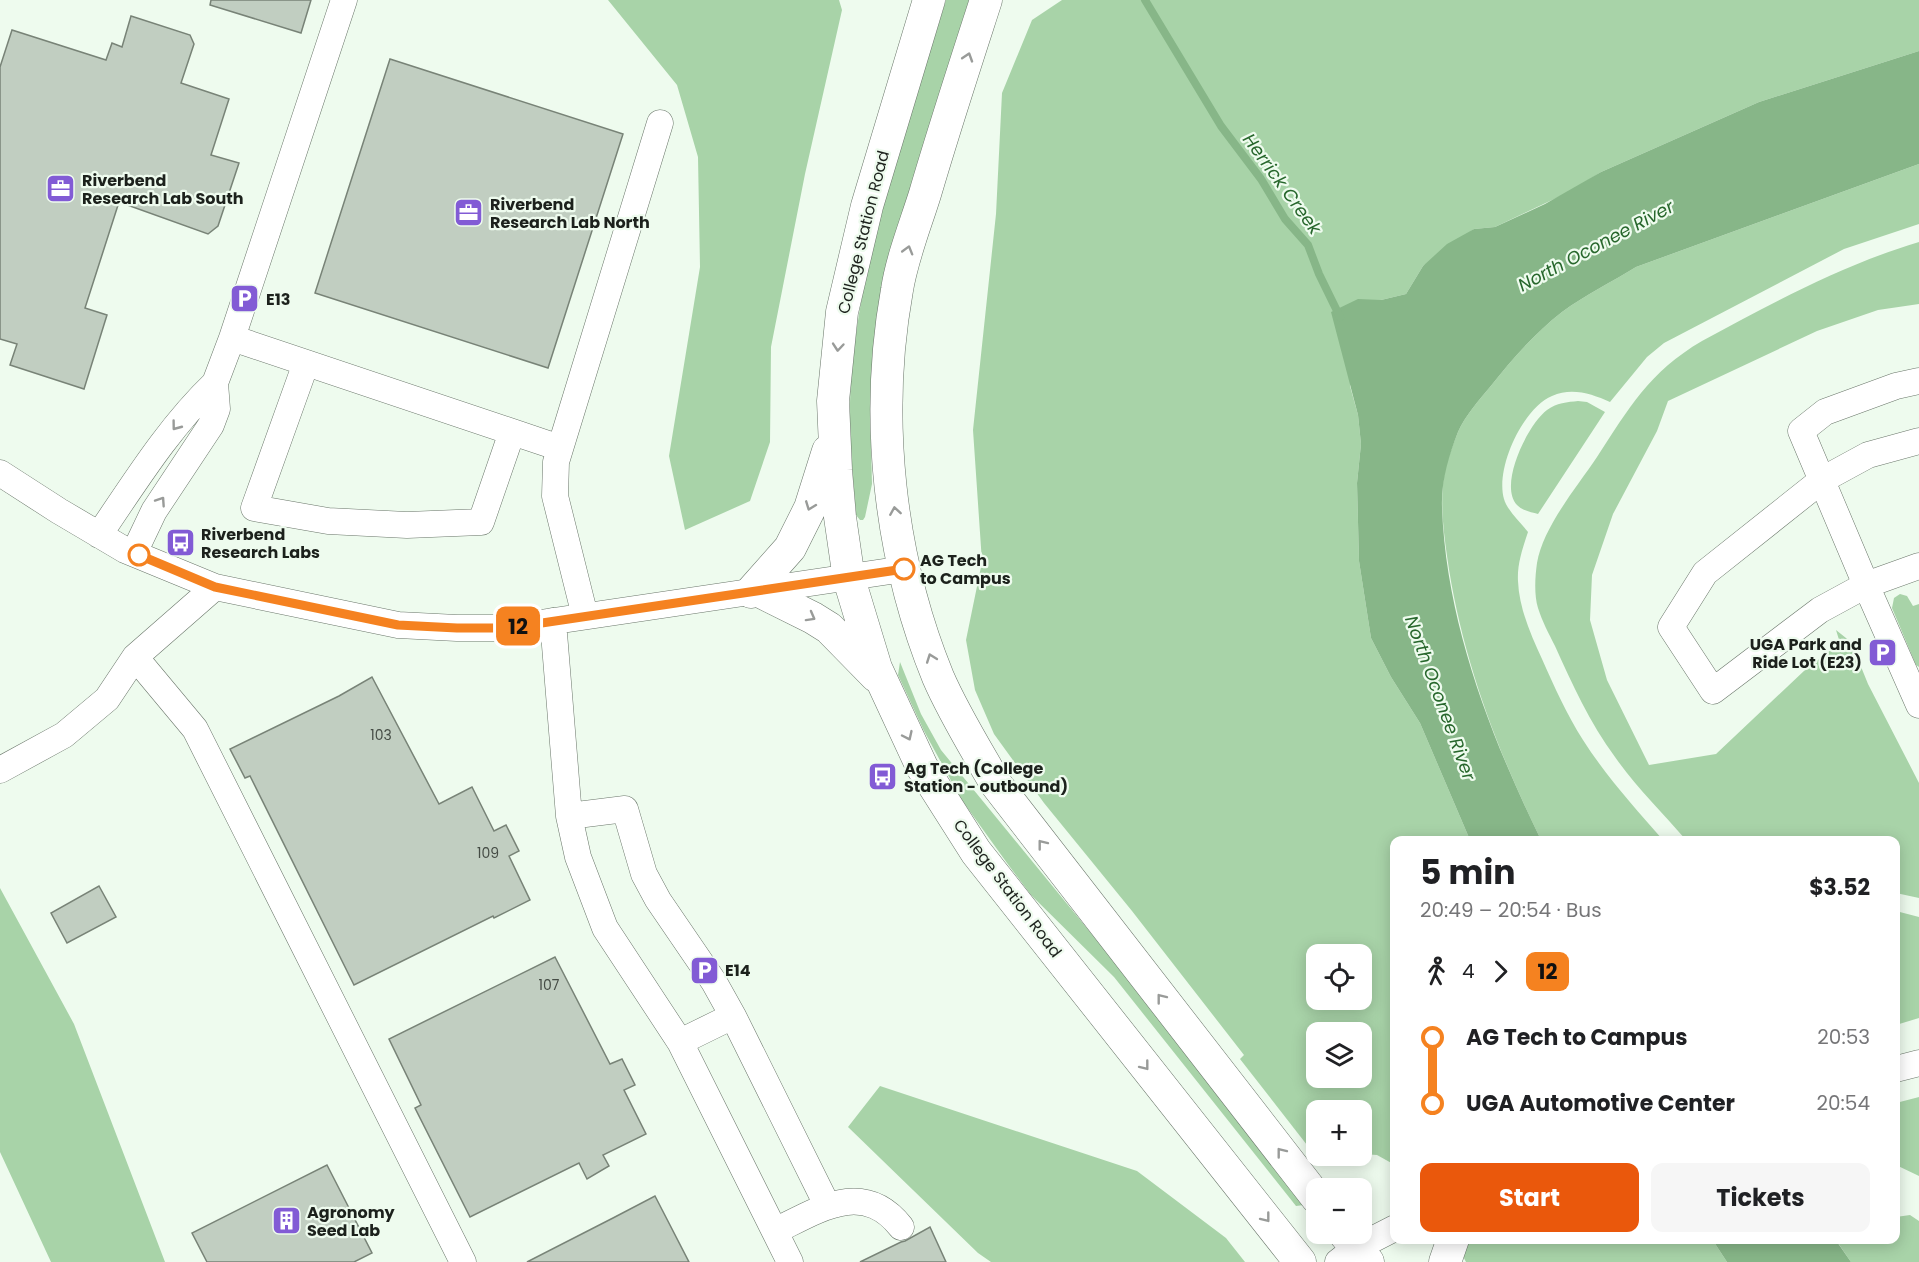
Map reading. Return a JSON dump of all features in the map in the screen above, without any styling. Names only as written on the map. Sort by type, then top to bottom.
[{"type":"main road","name":"College Station Road","points":[[929,0],[867,206],[842,312],[833,400],[840,517],[849,579],[876,668],[922,767],[976,852],[1300,1262]]},
{"type":"main road","points":[[986,0],[937,152],[897,288],[888,357],[886,420],[890,477],[904,569],[918,622],[939,678],[964,730],[996,784],[1306,1184]]},
{"type":"main road","points":[[834,430],[810,508],[790,548],[755,592],[813,618],[829,628],[883,683]]},
{"type":"main road","points":[[1445,1262],[1451,1244]]},
{"type":"street","points":[[134,553],[154,511],[211,425],[216,409],[215,383],[344,0]]},
{"type":"street","points":[[585,616],[555,496],[556,462],[660,123]]},
{"type":"street","points":[[232,338],[560,448]]},
{"type":"street","points":[[306,363],[254,508],[328,521],[407,525],[481,522],[512,432]]},
{"type":"street","points":[[1919,381],[1896,386],[1825,412],[1801,430],[1919,705]]},
{"type":"street","points":[[99,534],[191,406],[215,383]]},
{"type":"street","points":[[1919,441],[1868,455],[1822,480],[1705,573],[1671,627],[1713,692],[1820,610],[1866,585],[1919,566]]},
{"type":"street","points":[[0,473],[59,511],[134,553],[215,587],[398,625],[508,628],[904,569]]},
{"type":"street","points":[[0,771],[64,735],[107,699],[135,657],[215,587]]},
{"type":"street","points":[[553,621],[568,816],[578,857],[604,928],[680,1042],[790,1262]]},
{"type":"street","points":[[135,657],[195,729],[457,1260]]},
{"type":"street","points":[[568,816],[625,809],[644,874],[658,900],[714,982],[733,1016],[827,1205]]},
{"type":"street","points":[[680,1042],[733,1016]]},
{"type":"street","points":[[775,1231],[827,1205],[855,1202],[874,1205],[893,1217],[901,1227]]},
{"type":"street","points":[[1352,1251],[1390,1231]]},
{"type":"shaded area","points":[[608,0],[839,0],[842,10],[805,174],[771,347],[770,442],[750,501],[685,530],[669,456],[700,267],[698,157],[677,85]]},
{"type":"shaded area","points":[[946,0],[969,0],[901,218],[873,368],[870,410],[872,484],[865,517],[860,520],[856,515],[850,424],[852,370],[858,323],[866,276],[889,183]]},
{"type":"shaded area","points":[[1062,0],[1919,0],[1919,51],[1759,102],[1601,172],[1569,192],[1495,227],[1474,229],[1423,266],[1406,294],[1381,300],[1358,300],[1350,386],[1358,415],[1361,444],[1357,483],[1359,561],[1371,638],[1391,677],[1420,723],[1468,836],[1390,836],[1390,1162],[1372,1155],[1372,1100],[1306,1100],[1306,1144],[1240,1059],[1244,1055],[1044,803],[994,734],[975,690],[966,640],[982,562],[973,430],[996,214],[1002,93],[1032,20]]},
{"type":"shaded area","points":[[1919,164],[1919,224],[1844,249],[1664,343],[1647,357],[1610,402],[1596,396],[1574,392],[1552,396],[1531,413],[1514,440],[1502,486],[1504,499],[1511,512],[1528,532],[1518,575],[1526,621],[1556,690],[1583,740],[1611,779],[1659,836],[1539,836],[1496,737],[1461,630],[1444,534],[1442,511],[1444,477],[1455,440],[1472,408],[1524,347],[1562,312],[1636,267]]},
{"type":"shaded area","points":[[1919,242],[1919,304],[1878,310],[1817,331],[1668,401],[1657,431],[1613,514],[1592,575],[1590,620],[1607,680],[1649,765],[1716,754],[1805,670],[1840,643],[1836,630],[1851,642],[1868,684],[1919,783],[1919,898],[1900,894],[1900,836],[1682,836],[1632,779],[1597,731],[1544,623],[1537,603],[1535,586],[1540,549],[1553,522],[1630,407],[1654,378],[1702,341],[1835,273]]},
{"type":"shaded area","points":[[1587,402],[1605,412],[1538,514],[1522,509],[1512,496],[1511,484],[1513,470],[1524,441],[1539,417],[1547,410],[1558,404]]},
{"type":"shaded area","points":[[1900,594],[1907,596],[1913,606],[1919,604],[1919,667],[1916,665],[1892,608],[1894,598]]},
{"type":"shaded area","points":[[900,662],[921,714],[941,750],[1113,960],[1304,1205],[1296,1206],[1114,977],[1031,895],[1007,863],[961,799],[924,731],[898,675]]},
{"type":"shaded area","points":[[0,888],[74,1024],[165,1262],[51,1262],[0,1152]]},
{"type":"shaded area","points":[[1900,912],[1919,917],[1919,1018],[1900,1024]]},
{"type":"shaded area","points":[[880,1086],[1137,1171],[1226,1238],[1245,1262],[991,1262],[978,1253],[848,1127]]},
{"type":"shaded area","points":[[1919,1097],[1919,1176],[1900,1167],[1900,1102]]},
{"type":"shaded area","points":[[1910,1215],[1919,1221],[1919,1262],[1851,1262],[1839,1244],[1900,1244],[1900,1216]]},
{"type":"shaded area","points":[[1464,1244],[1715,1244],[1727,1262],[1466,1262],[1461,1252]]},
{"type":"water","name":"North Oconee River","points":[[1919,51],[1919,164],[1636,267],[1589,294],[1542,329],[1472,408],[1455,441],[1444,478],[1442,507],[1445,550],[1452,593],[1474,678],[1505,761],[1539,836],[1468,836],[1420,723],[1391,677],[1371,638],[1359,561],[1357,483],[1361,444],[1358,415],[1331,312],[1358,299],[1381,300],[1406,294],[1423,266],[1447,244],[1474,229],[1495,227],[1545,204],[1601,172],[1759,102]]},
{"type":"water","points":[[1715,1244],[1838,1244],[1851,1262],[1727,1262]]},
{"type":"building","points":[[211,0],[311,0],[301,33],[210,5]]},
{"type":"building","name":"Riverbend Research Lab South","points":[[131,16],[190,35],[194,44],[181,83],[229,99],[211,155],[239,163],[218,226],[208,234],[119,202],[85,308],[107,315],[84,389],[10,365],[17,344],[0,339],[0,67],[12,30],[106,60],[112,43],[122,47]]},
{"type":"building","name":"Riverbend Research Lab North","points":[[390,59],[623,134],[548,368],[315,293]]},
{"type":"building","points":[[372,677],[439,804],[472,787],[494,831],[506,825],[519,851],[509,856],[530,900],[354,985],[250,776],[245,778],[230,749],[339,696]]},
{"type":"building","points":[[99,886],[116,917],[67,943],[51,913]]},
{"type":"building","points":[[555,957],[610,1064],[622,1059],[635,1085],[624,1090],[646,1134],[603,1155],[609,1166],[587,1179],[579,1163],[470,1217],[415,1108],[421,1105],[389,1039]]},
{"type":"building","name":"Agronomy Seed Lab","points":[[327,1165],[372,1253],[354,1262],[207,1262],[192,1233]]},
{"type":"building","points":[[655,1196],[689,1262],[527,1262],[613,1218]]},
{"type":"building","points":[[930,1227],[946,1262],[860,1262],[905,1241]]},
{"type":"waterway","name":"Herrick Creek","points":[[1145,0],[1221,126],[1261,179],[1285,219],[1308,245],[1340,317]]},
{"type":"bus line","name":"12","points":[[139,555],[215,587],[398,625],[457,628],[508,628],[904,569]]},
{"type":"place","name":"Riverbend Research Lab South","points":[[61,189]]},
{"type":"place","name":"Riverbend Research Lab North","points":[[469,213]]},
{"type":"place","name":"E13","points":[[245,299]]},
{"type":"place","name":"Riverbend Research Labs","points":[[180,543]]},
{"type":"place","name":"AG Tech to Campus","points":[[904,569]]},
{"type":"place","name":"UGA Park and Ride Lot (E23)","points":[[1883,653]]},
{"type":"place","name":"Ag Tech (College Station - outbound)","points":[[883,777]]},
{"type":"place","name":"E14","points":[[704,970]]},
{"type":"place","name":"Agronomy Seed Lab","points":[[286,1221]]}]
